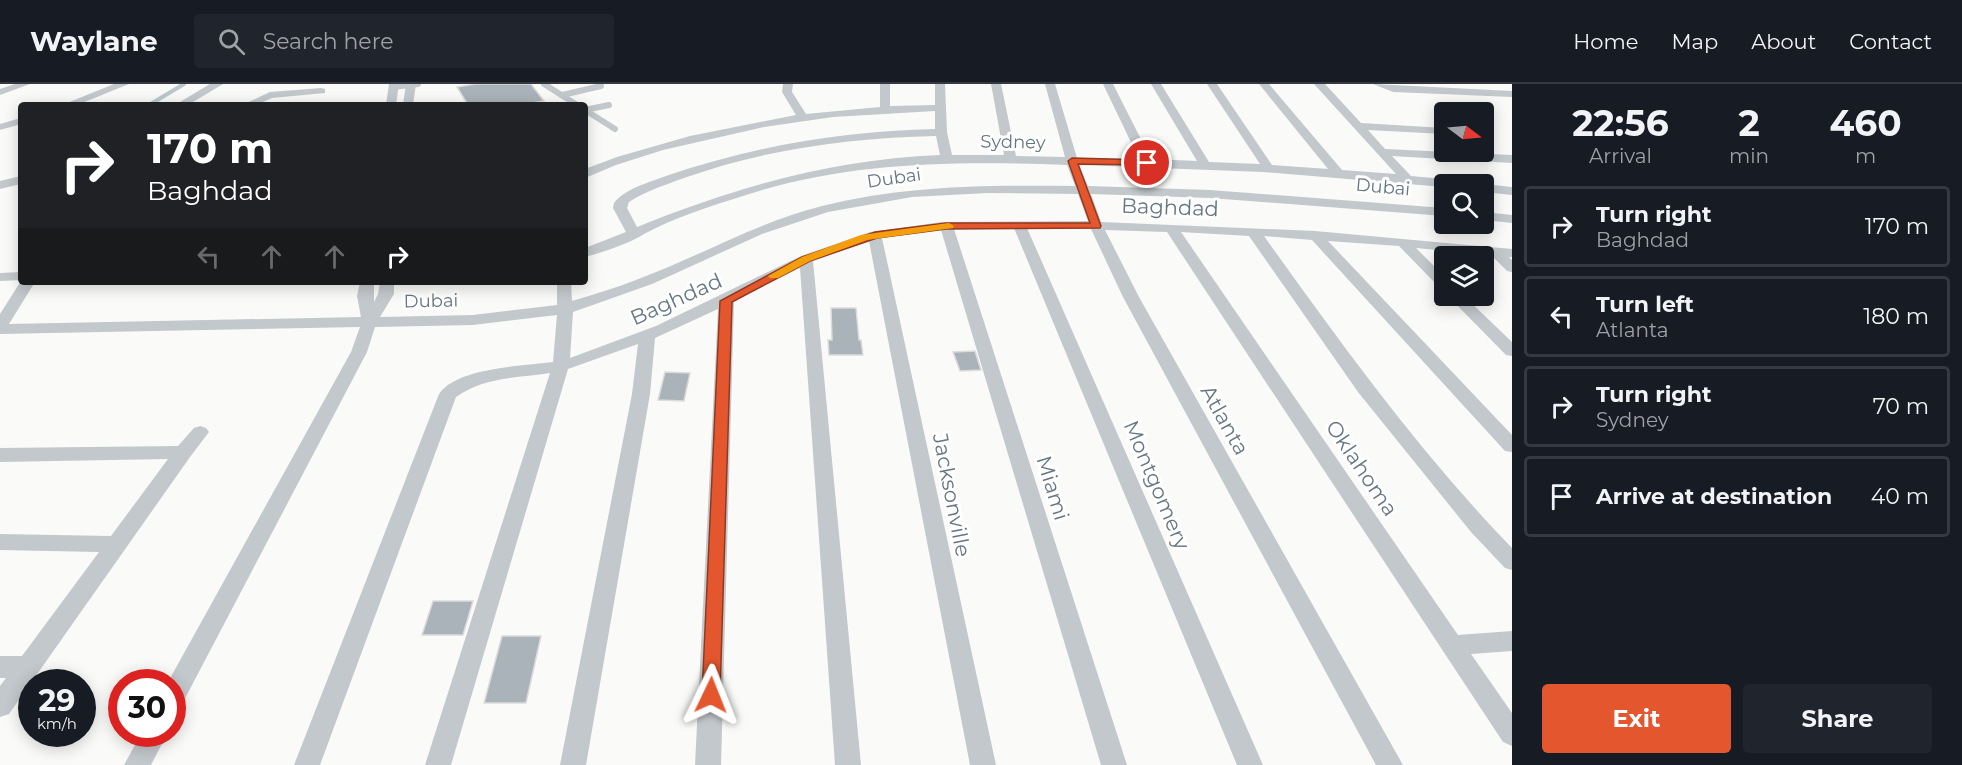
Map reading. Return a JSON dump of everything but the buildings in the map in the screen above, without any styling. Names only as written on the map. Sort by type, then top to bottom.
[{"type":"street","points":[[0,92],[25,84]]},
{"type":"street","points":[[75,102],[124,84]]},
{"type":"street","points":[[185,102],[218,84]]},
{"type":"street","points":[[409,102],[413,84]]},
{"type":"street","points":[[788,84],[787,92],[802,116]]},
{"type":"street","points":[[885,84],[885,109]]},
{"type":"street","points":[[940,84],[941,132],[947,159]]},
{"type":"street","points":[[996,84],[1011,159]]},
{"type":"street","name":"Atlanta","points":[[1050,84],[1072,161],[1096,226],[1131,297],[1390,765]]},
{"type":"street","points":[[1108,84],[1147,163]]},
{"type":"street","points":[[1156,84],[1205,165]]},
{"type":"street","points":[[1212,84],[1269,169]]},
{"type":"street","points":[[1264,84],[1339,174]]},
{"type":"street","points":[[1319,84],[1407,179]]},
{"type":"street","points":[[391,102],[394,86]]},
{"type":"street","points":[[1381,86],[1512,94]]},
{"type":"street","points":[[254,102],[270,95],[323,87],[318,102]]},
{"type":"street","points":[[588,171],[685,140],[766,121],[885,109],[940,108]]},
{"type":"street","points":[[0,127],[18,121]]},
{"type":"street","points":[[1358,126],[1434,130]]},
{"type":"street","points":[[635,235],[620,208],[620,203],[625,198],[718,162],[771,149],[820,142],[880,135],[941,132]]},
{"type":"street","points":[[1384,153],[1512,159]]},
{"type":"street","name":"Sydney","points":[[588,252],[725,197],[788,180],[862,165],[947,159],[1011,159],[1205,165],[1434,182]]},
{"type":"street","points":[[0,185],[18,181]]},
{"type":"street","name":"Dubai","points":[[0,327],[473,320],[565,309],[647,281],[757,231],[825,209],[912,193],[987,189],[1210,194],[1434,211]]},
{"type":"street","points":[[1494,189],[1512,191]]},
{"type":"street","points":[[1494,217],[1512,219]]},
{"type":"street","name":"Montgomery","points":[[1019,225],[1250,765]]},
{"type":"street","name":"Baghdad","points":[[307,765],[448,394],[459,384],[561,365],[647,336],[726,301],[806,259],[875,235],[946,226],[1096,226],[1253,231],[1512,253]]},
{"type":"street","name":"Miami","points":[[946,226],[1114,765]]},
{"type":"street","name":"Oklahoma","points":[[1171,228],[1512,734]]},
{"type":"street","points":[[1253,231],[1364,388],[1478,526],[1512,562]]},
{"type":"street","name":"Jacksonville","points":[[875,235],[982,765]]},
{"type":"street","points":[[1315,236],[1512,446]]},
{"type":"street","points":[[1402,243],[1434,274]]},
{"type":"street","points":[[1495,251],[1512,268]]},
{"type":"street","points":[[806,259],[848,765]]},
{"type":"street","points":[[0,277],[18,276]]},
{"type":"street","points":[[0,327],[26,285]]},
{"type":"street","points":[[367,285],[365,297],[369,322]]},
{"type":"street","points":[[186,672],[359,352],[369,322],[386,294],[387,285]]},
{"type":"street","points":[[438,765],[561,365],[565,309],[564,285]]},
{"type":"street","points":[[708,765],[726,301]]},
{"type":"street","points":[[1466,306],[1512,351]]},
{"type":"street","points":[[573,765],[641,394],[647,336]]},
{"type":"street","points":[[0,706],[115,544],[200,432]]},
{"type":"street","points":[[0,455],[183,452]]},
{"type":"street","points":[[0,542],[115,544]]},
{"type":"street","points":[[1453,645],[1512,641]]},
{"type":"street","points":[[0,667],[27,667]]},
{"type":"street","points":[[137,765],[147,747]]},
{"type":"lane","points":[[394,86],[413,84]]},
{"type":"lane","points":[[544,84],[572,102]]},
{"type":"lane","points":[[562,96],[601,86]]},
{"type":"lane","points":[[588,109],[609,105]]},
{"type":"lane","points":[[588,112],[615,129]]},
{"type":"waterway","points":[[154,102],[184,84]]},
{"type":"slow traffic","points":[[774,276],[806,259],[865,237],[949,226]]},
{"type":"route","points":[[711,695],[726,301],[806,259],[865,237],[946,226],[1096,226],[1072,161],[1147,163]]}]
